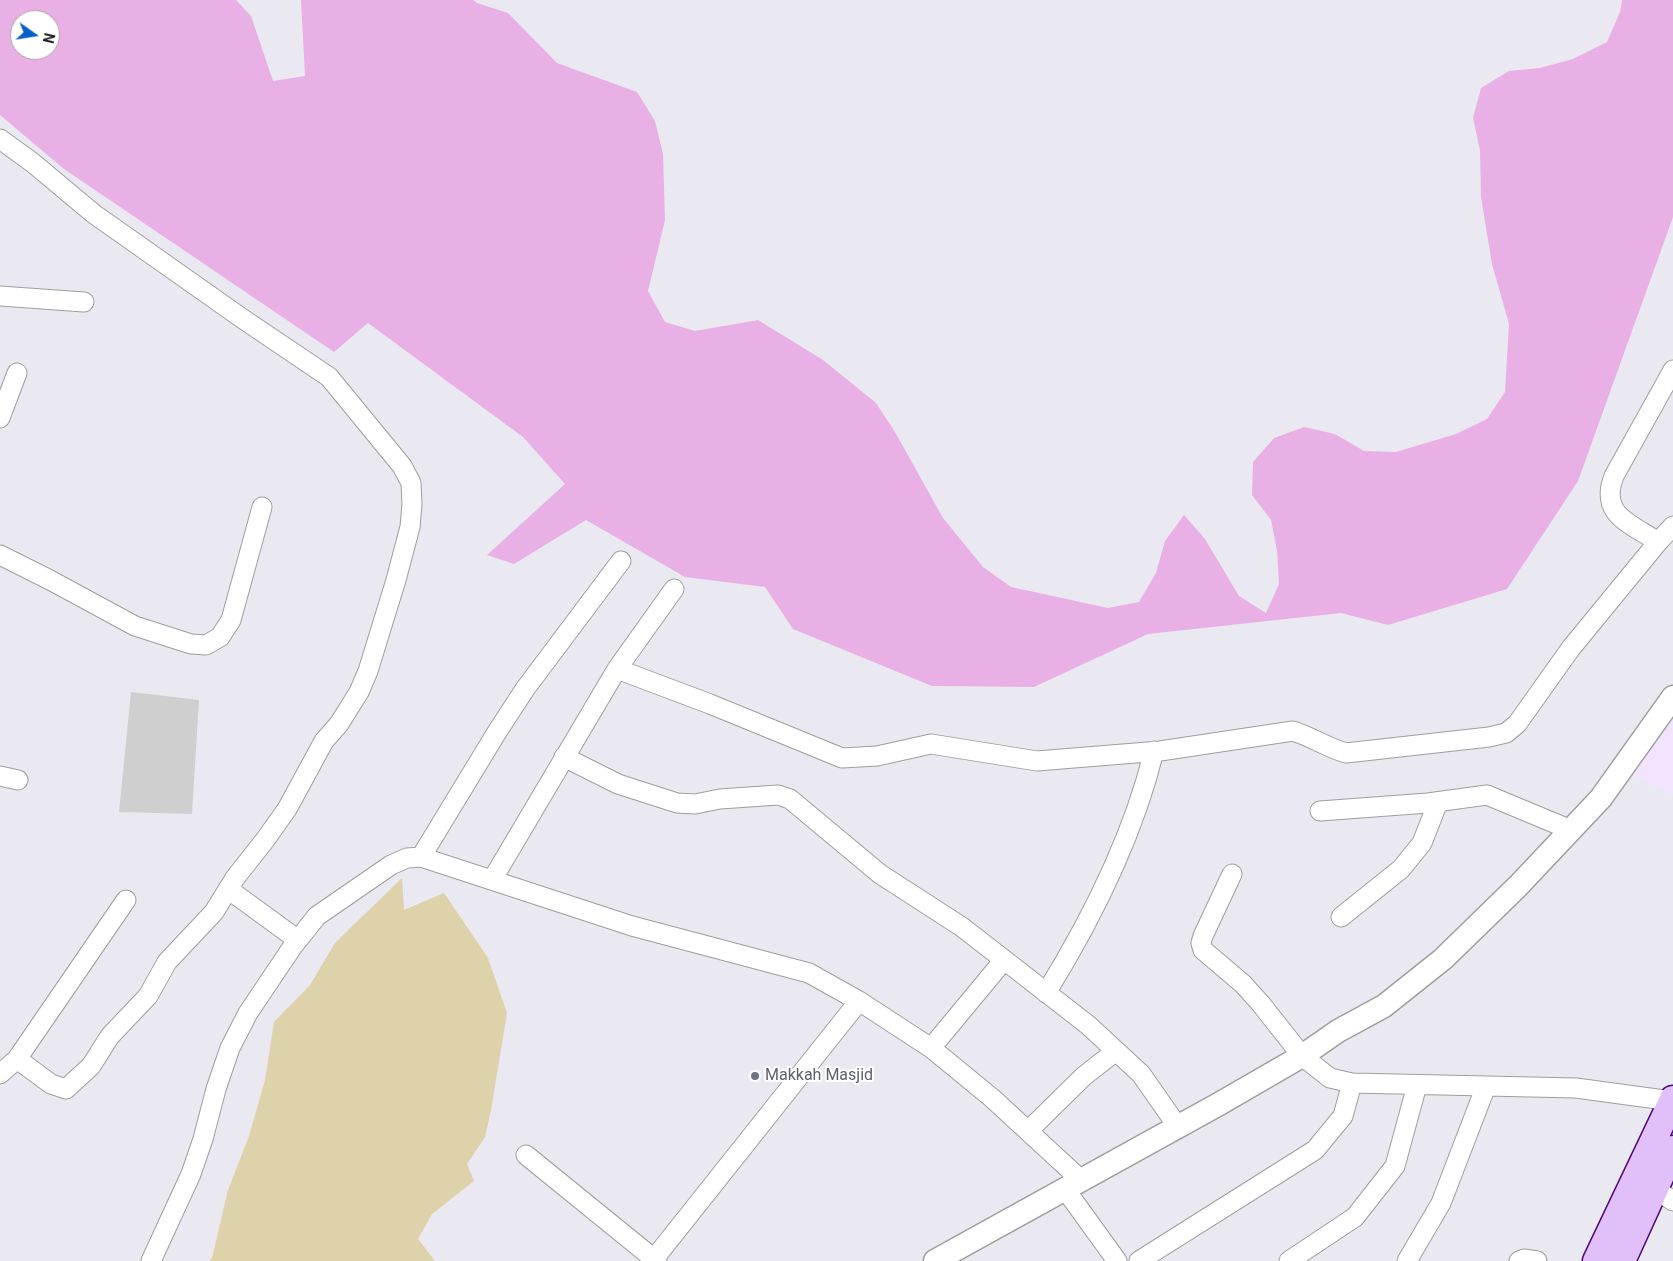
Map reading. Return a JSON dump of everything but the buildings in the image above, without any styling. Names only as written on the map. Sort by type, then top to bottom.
[{"type":"main road","points":[[1596,1261],[1673,1100]]},
{"type":"main road","points":[[1622,1261],[1664,1195],[1673,1149]]},
{"type":"street","points":[[0,139],[33,163],[102,220],[329,377],[402,466],[411,483],[412,504],[410,527],[396,580],[374,653],[359,692],[339,724],[324,742],[287,808],[228,889],[214,912],[167,962],[148,996],[110,1036],[91,1066],[66,1089],[51,1084],[17,1058]]},
{"type":"street","points":[[0,296],[84,302]]},
{"type":"street","points":[[1658,542],[1617,514],[1610,503],[1609,489],[1614,476],[1673,370]]},
{"type":"street","points":[[0,418],[17,373]]},
{"type":"street","points":[[0,555],[135,626],[191,644],[206,645],[220,637],[231,620],[262,507]]},
{"type":"street","points":[[617,669],[710,704],[842,758],[877,756],[931,744],[1037,761],[1154,751],[1293,731],[1346,753],[1489,737],[1506,732],[1517,724],[1571,648],[1673,526]]},
{"type":"street","points":[[420,857],[525,689],[621,561]]},
{"type":"street","points":[[492,880],[617,669],[674,589]]},
{"type":"street","points":[[935,1261],[1220,1104],[1302,1056],[1338,1030],[1384,1006],[1443,959],[1518,886],[1601,798],[1673,697]]},
{"type":"street","points":[[1046,993],[1076,944],[1098,902],[1136,815],[1145,790],[1154,751]]},
{"type":"street","points":[[564,757],[618,784],[677,803],[695,804],[720,799],[778,795],[790,799],[880,874],[962,927],[1088,1025],[1141,1074],[1178,1127]]},
{"type":"street","points":[[1320,811],[1438,802],[1487,794],[1571,830]]},
{"type":"street","points":[[1341,917],[1401,869],[1422,843],[1438,802]]},
{"type":"street","points":[[151,1261],[191,1174],[230,1048],[248,1013],[298,940],[317,916],[391,865],[407,858],[420,857],[632,926],[809,973],[859,1002],[930,1048],[992,1098],[1028,1131],[1073,1184],[1117,1261]]},
{"type":"street","points":[[1232,874],[1203,936],[1201,943],[1203,950],[1243,984],[1302,1056],[1330,1078],[1352,1083],[1576,1088],[1673,1100]]},
{"type":"street","points":[[228,889],[298,940]]},
{"type":"street","points":[[0,1074],[17,1058],[126,900]]},
{"type":"street","points":[[930,1048],[1004,960]]},
{"type":"street","points":[[526,1155],[655,1260],[859,1002]]},
{"type":"street","points":[[1028,1131],[1084,1076],[1116,1051]]},
{"type":"street","points":[[1139,1261],[1315,1150],[1342,1116],[1352,1083]]},
{"type":"street","points":[[1289,1261],[1355,1217],[1395,1166],[1417,1085]]},
{"type":"street","points":[[1406,1261],[1441,1203],[1486,1086]]},
{"type":"street","points":[[1519,1261],[1524,1259],[1537,1261]]},
{"type":"shaded area","points":[[0,0],[236,0],[251,16],[273,81],[305,76],[301,0],[473,0],[508,13],[557,63],[637,92],[655,121],[663,154],[665,220],[648,291],[665,322],[695,331],[758,320],[823,360],[876,403],[895,432],[943,518],[983,567],[1011,587],[1108,608],[1139,602],[1156,573],[1165,541],[1184,515],[1205,539],[1239,596],[1266,613],[1279,584],[1277,551],[1271,520],[1252,495],[1253,462],[1274,438],[1304,427],[1335,434],[1364,451],[1396,452],[1456,434],[1487,419],[1505,392],[1509,324],[1492,264],[1481,197],[1480,150],[1473,118],[1481,88],[1509,71],[1540,68],[1573,59],[1607,42],[1620,12],[1622,0],[1673,0],[1673,217],[1578,481],[1507,589],[1388,625],[1341,613],[1148,634],[1034,687],[932,686],[793,629],[765,587],[685,577],[586,520],[514,564],[487,555],[565,484],[523,437],[368,323],[334,352],[64,169],[0,115]]},
{"type":"shaded area","points":[[131,692],[199,700],[192,814],[119,812]]},
{"type":"shaded area","points":[[1673,714],[1673,795],[1629,773]]},
{"type":"shaded area","points":[[402,878],[404,910],[444,893],[488,958],[507,1013],[485,1137],[467,1164],[474,1181],[432,1214],[418,1239],[435,1261],[209,1261],[212,1258],[228,1190],[249,1136],[265,1080],[274,1022],[310,985],[335,943]]},
{"type":"place","name":"Makkah Masjid","points":[[755,1076]]}]
